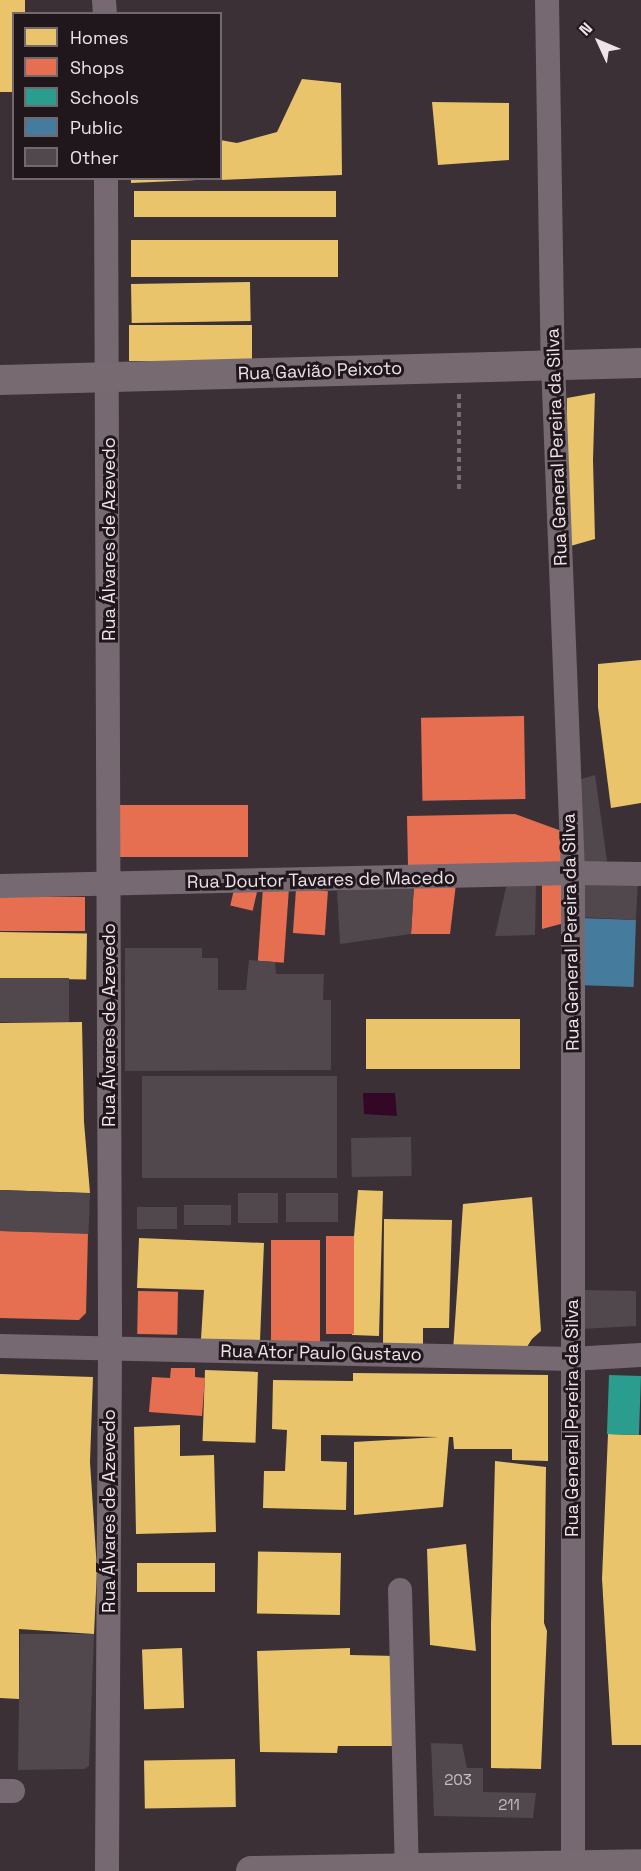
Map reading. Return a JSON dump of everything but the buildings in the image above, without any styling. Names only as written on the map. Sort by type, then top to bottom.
[{"type":"main road","name":"Rua Gavião Peixoto","points":[[0,380],[641,363]]},
{"type":"main road","points":[[251,1871],[641,1864]]},
{"type":"street","name":"Rua General Pereira da Silva","points":[[547,0],[553,364],[573,873],[573,1865]]},
{"type":"street","name":"Rua Álvares de Azevedo","points":[[106,180],[110,1348],[107,1871]]},
{"type":"street","name":"Rua Doutor Tavares de Macedo","points":[[0,886],[573,873],[641,874]]},
{"type":"street","name":"Rua Ator Paulo Gustavo","points":[[0,1346],[572,1359],[641,1355]]},
{"type":"street","points":[[400,1590],[407,1867]]},
{"type":"path","points":[[459,489],[460,367]]},
{"type":"shaded area","points":[[363,1093],[395,1093],[397,1116],[364,1114]]}]
